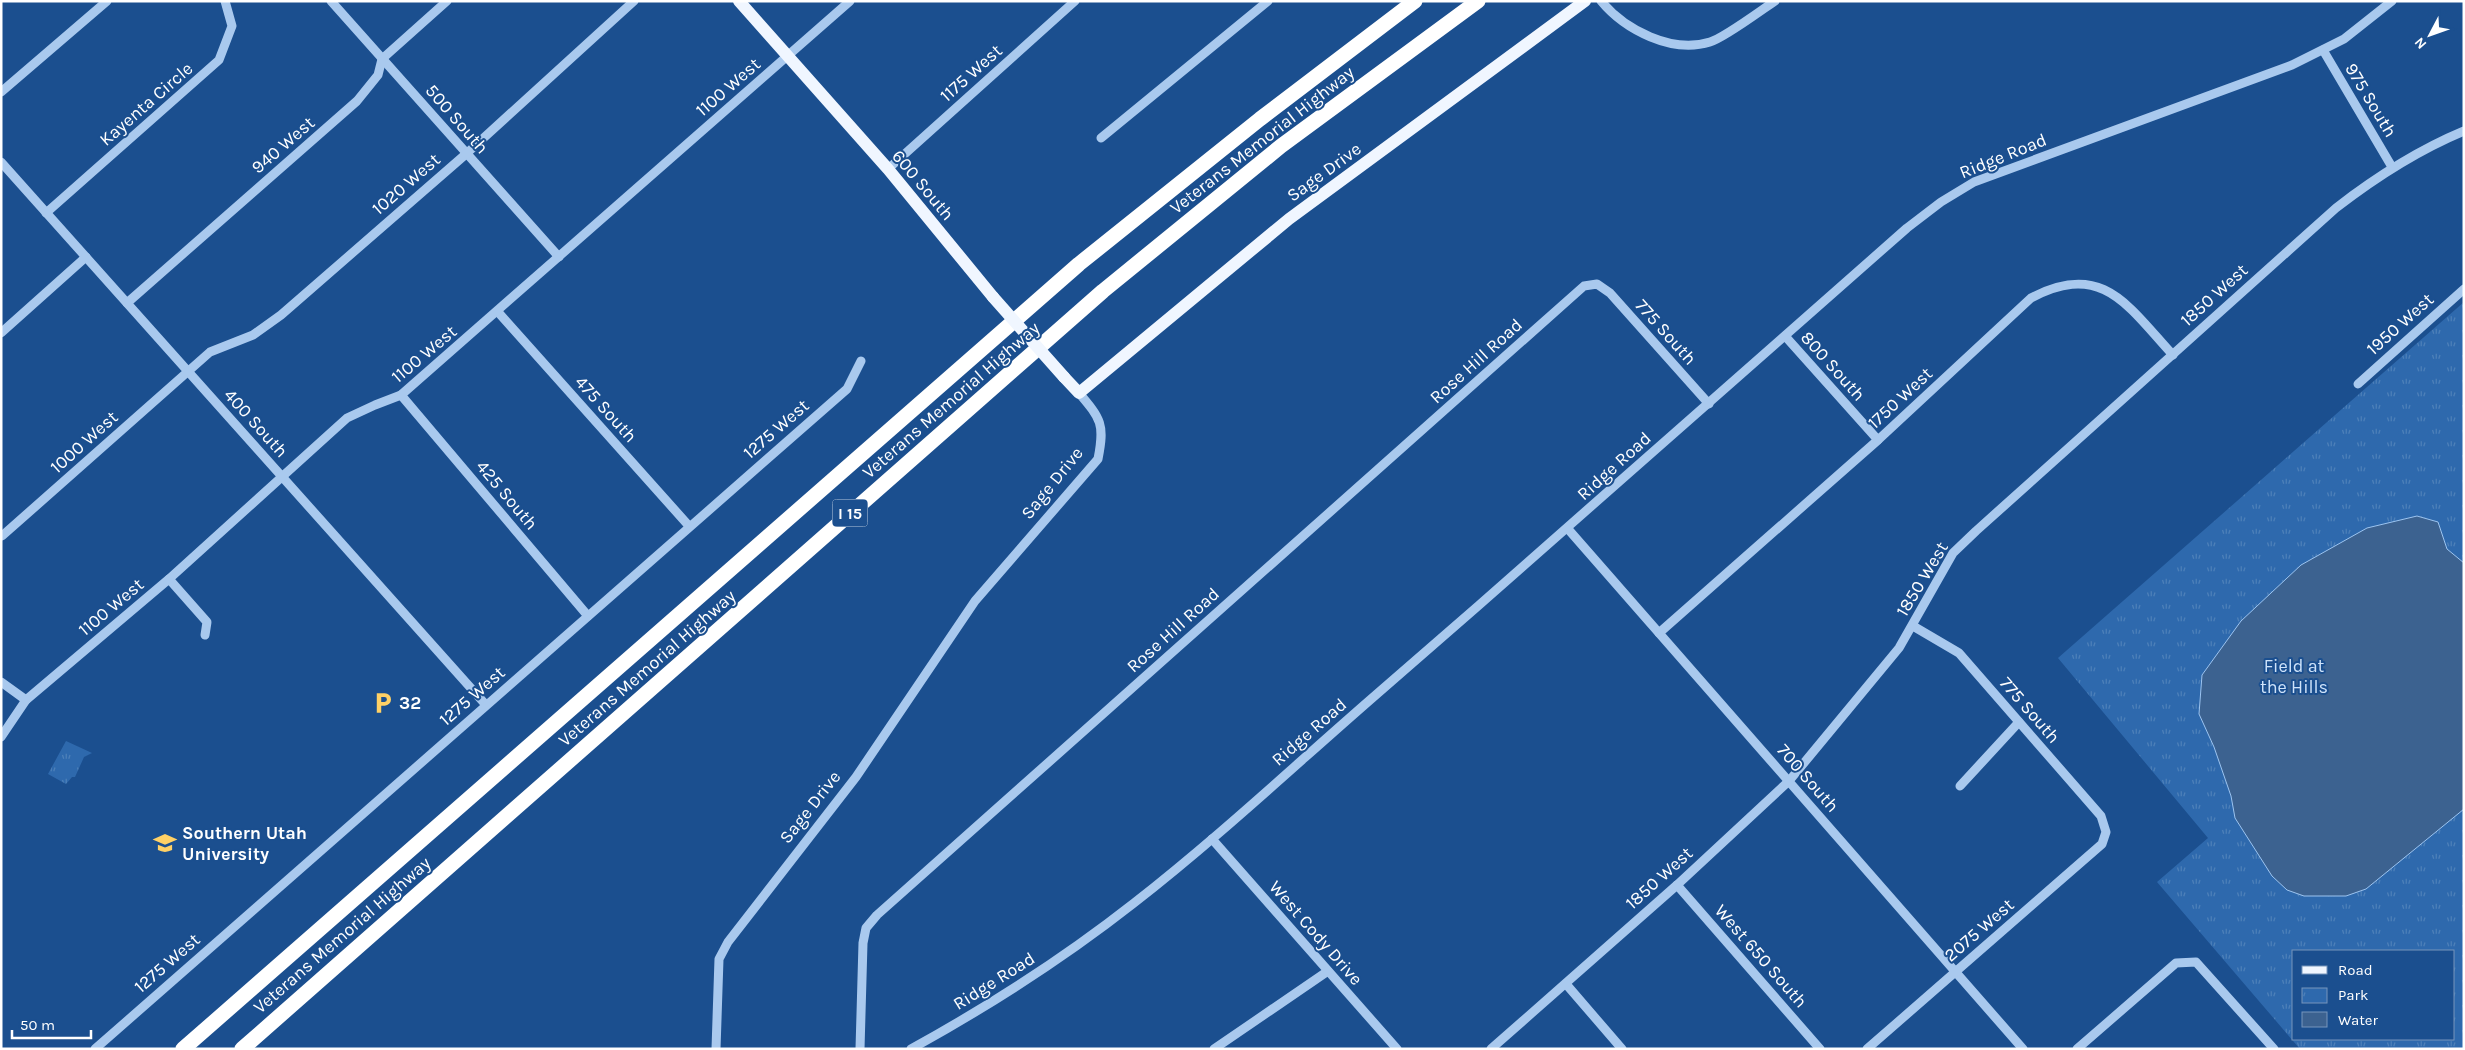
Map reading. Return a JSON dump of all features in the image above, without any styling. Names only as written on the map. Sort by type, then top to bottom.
[{"type":"highway","name":"Veterans Memorial Highway","points":[[183,1049],[1078,264],[1260,120],[1415,1]]},
{"type":"highway","name":"Veterans Memorial Highway","points":[[242,1049],[1103,291],[1281,146],[1478,1]]},
{"type":"main road","name":"600 South","points":[[739,1],[888,169],[993,297],[1079,392]]},
{"type":"main road","name":"Sage Drive","points":[[1079,392],[1289,220],[1585,1]]},
{"type":"street","points":[[1,92],[106,1]]},
{"type":"street","name":"Kayenta Circle","points":[[46,213],[219,60],[232,26],[225,1]]},
{"type":"street","name":"500 South","points":[[331,1],[559,257]]},
{"type":"street","name":"940 West","points":[[127,303],[357,101],[378,75],[382,59],[447,1]]},
{"type":"street","name":"1020 West","points":[[187,372],[210,352],[253,335],[280,315],[466,154],[634,1]]},
{"type":"street","name":"1100 West","points":[[1,737],[26,700],[169,579],[283,478],[347,418],[402,395],[850,1]]},
{"type":"street","name":"1175 West","points":[[888,169],[1076,1]]},
{"type":"street","points":[[1101,138],[1268,1]]},
{"type":"street","points":[[1601,1],[1614,16],[1639,33],[1678,45],[1710,42],[1775,1]]},
{"type":"street","name":"Ridge Road","points":[[911,1049],[969,1018],[1059,959],[1134,903],[1212,838],[1568,529],[1907,228],[1941,202],[1974,182],[2283,68],[2323,50],[2367,23],[2392,1]]},
{"type":"street","name":"975 South","points":[[2323,50],[2392,167]]},
{"type":"street","name":"1850 West","points":[[1491,1049],[1677,885],[1789,781],[1899,648],[1953,553],[2336,208],[2392,167],[2434,144],[2464,131]]},
{"type":"street","name":"400 South","points":[[1,162],[486,705]]},
{"type":"street","points":[[1,333],[86,258]]},
{"type":"street","name":"1750 West","points":[[1659,633],[1878,440],[2031,298],[2051,287],[2072,283],[2094,285],[2113,294],[2130,308],[2172,354]]},
{"type":"street","name":"775 South","points":[[1597,284],[1610,293],[1709,404]]},
{"type":"street","name":"Rose Hill Road","points":[[860,1049],[863,942],[866,928],[877,915],[1584,286],[1597,284]]},
{"type":"street","name":"1950 West","points":[[2358,384],[2464,289]]},
{"type":"street","name":"475 South","points":[[498,312],[689,526]]},
{"type":"street","name":"800 South","points":[[1785,336],[1878,440]]},
{"type":"street","name":"1275 West","points":[[94,1049],[847,389],[861,361]]},
{"type":"street","name":"1000 West","points":[[2,536],[187,372]]},
{"type":"street","name":"Sage Drive","points":[[716,1049],[719,959],[728,942],[856,777],[975,601],[1098,459],[1102,436],[1098,416],[1079,392]]},
{"type":"street","name":"425 South","points":[[402,395],[588,616]]},
{"type":"street","name":"700 South","points":[[1568,529],[2023,1049]]},
{"type":"street","points":[[169,579],[207,622],[205,635]]},
{"type":"street","name":"775 South","points":[[1913,626],[1959,653],[2101,816],[2106,832]]},
{"type":"street","points":[[1,682],[26,700]]},
{"type":"street","points":[[1960,786],[2019,722]]},
{"type":"street","name":"2075 West","points":[[1867,1049],[2102,844],[2106,832]]},
{"type":"street","name":"West Cody Drive","points":[[1212,838],[1397,1049]]},
{"type":"street","name":"West 650 South","points":[[1677,885],[1820,1049]]},
{"type":"street","points":[[2077,1049],[2176,964],[2196,962],[2274,1049]]},
{"type":"street","points":[[1214,1049],[1328,971]]},
{"type":"street","points":[[1566,984],[1622,1049]]},
{"type":"green space","name":"Field at the Hills","points":[[2464,302],[2464,1049],[2300,1049],[2292,1040],[2455,1040],[2455,950],[2292,950],[2292,1040],[2157,882],[2208,838],[2058,658]]},
{"type":"green space","points":[[66,741],[92,753],[84,757],[75,777],[72,777],[66,784],[48,774]]},
{"type":"water","points":[[2417,516],[2438,522],[2447,549],[2464,563],[2464,809],[2366,889],[2346,896],[2304,896],[2287,890],[2272,876],[2235,818],[2231,796],[2214,747],[2199,714],[2202,675],[2241,621],[2301,565],[2367,528]]},
{"type":"place","name":"32","points":[[383,703]]},
{"type":"place","name":"Southern Utah University","points":[[165,843]]}]
